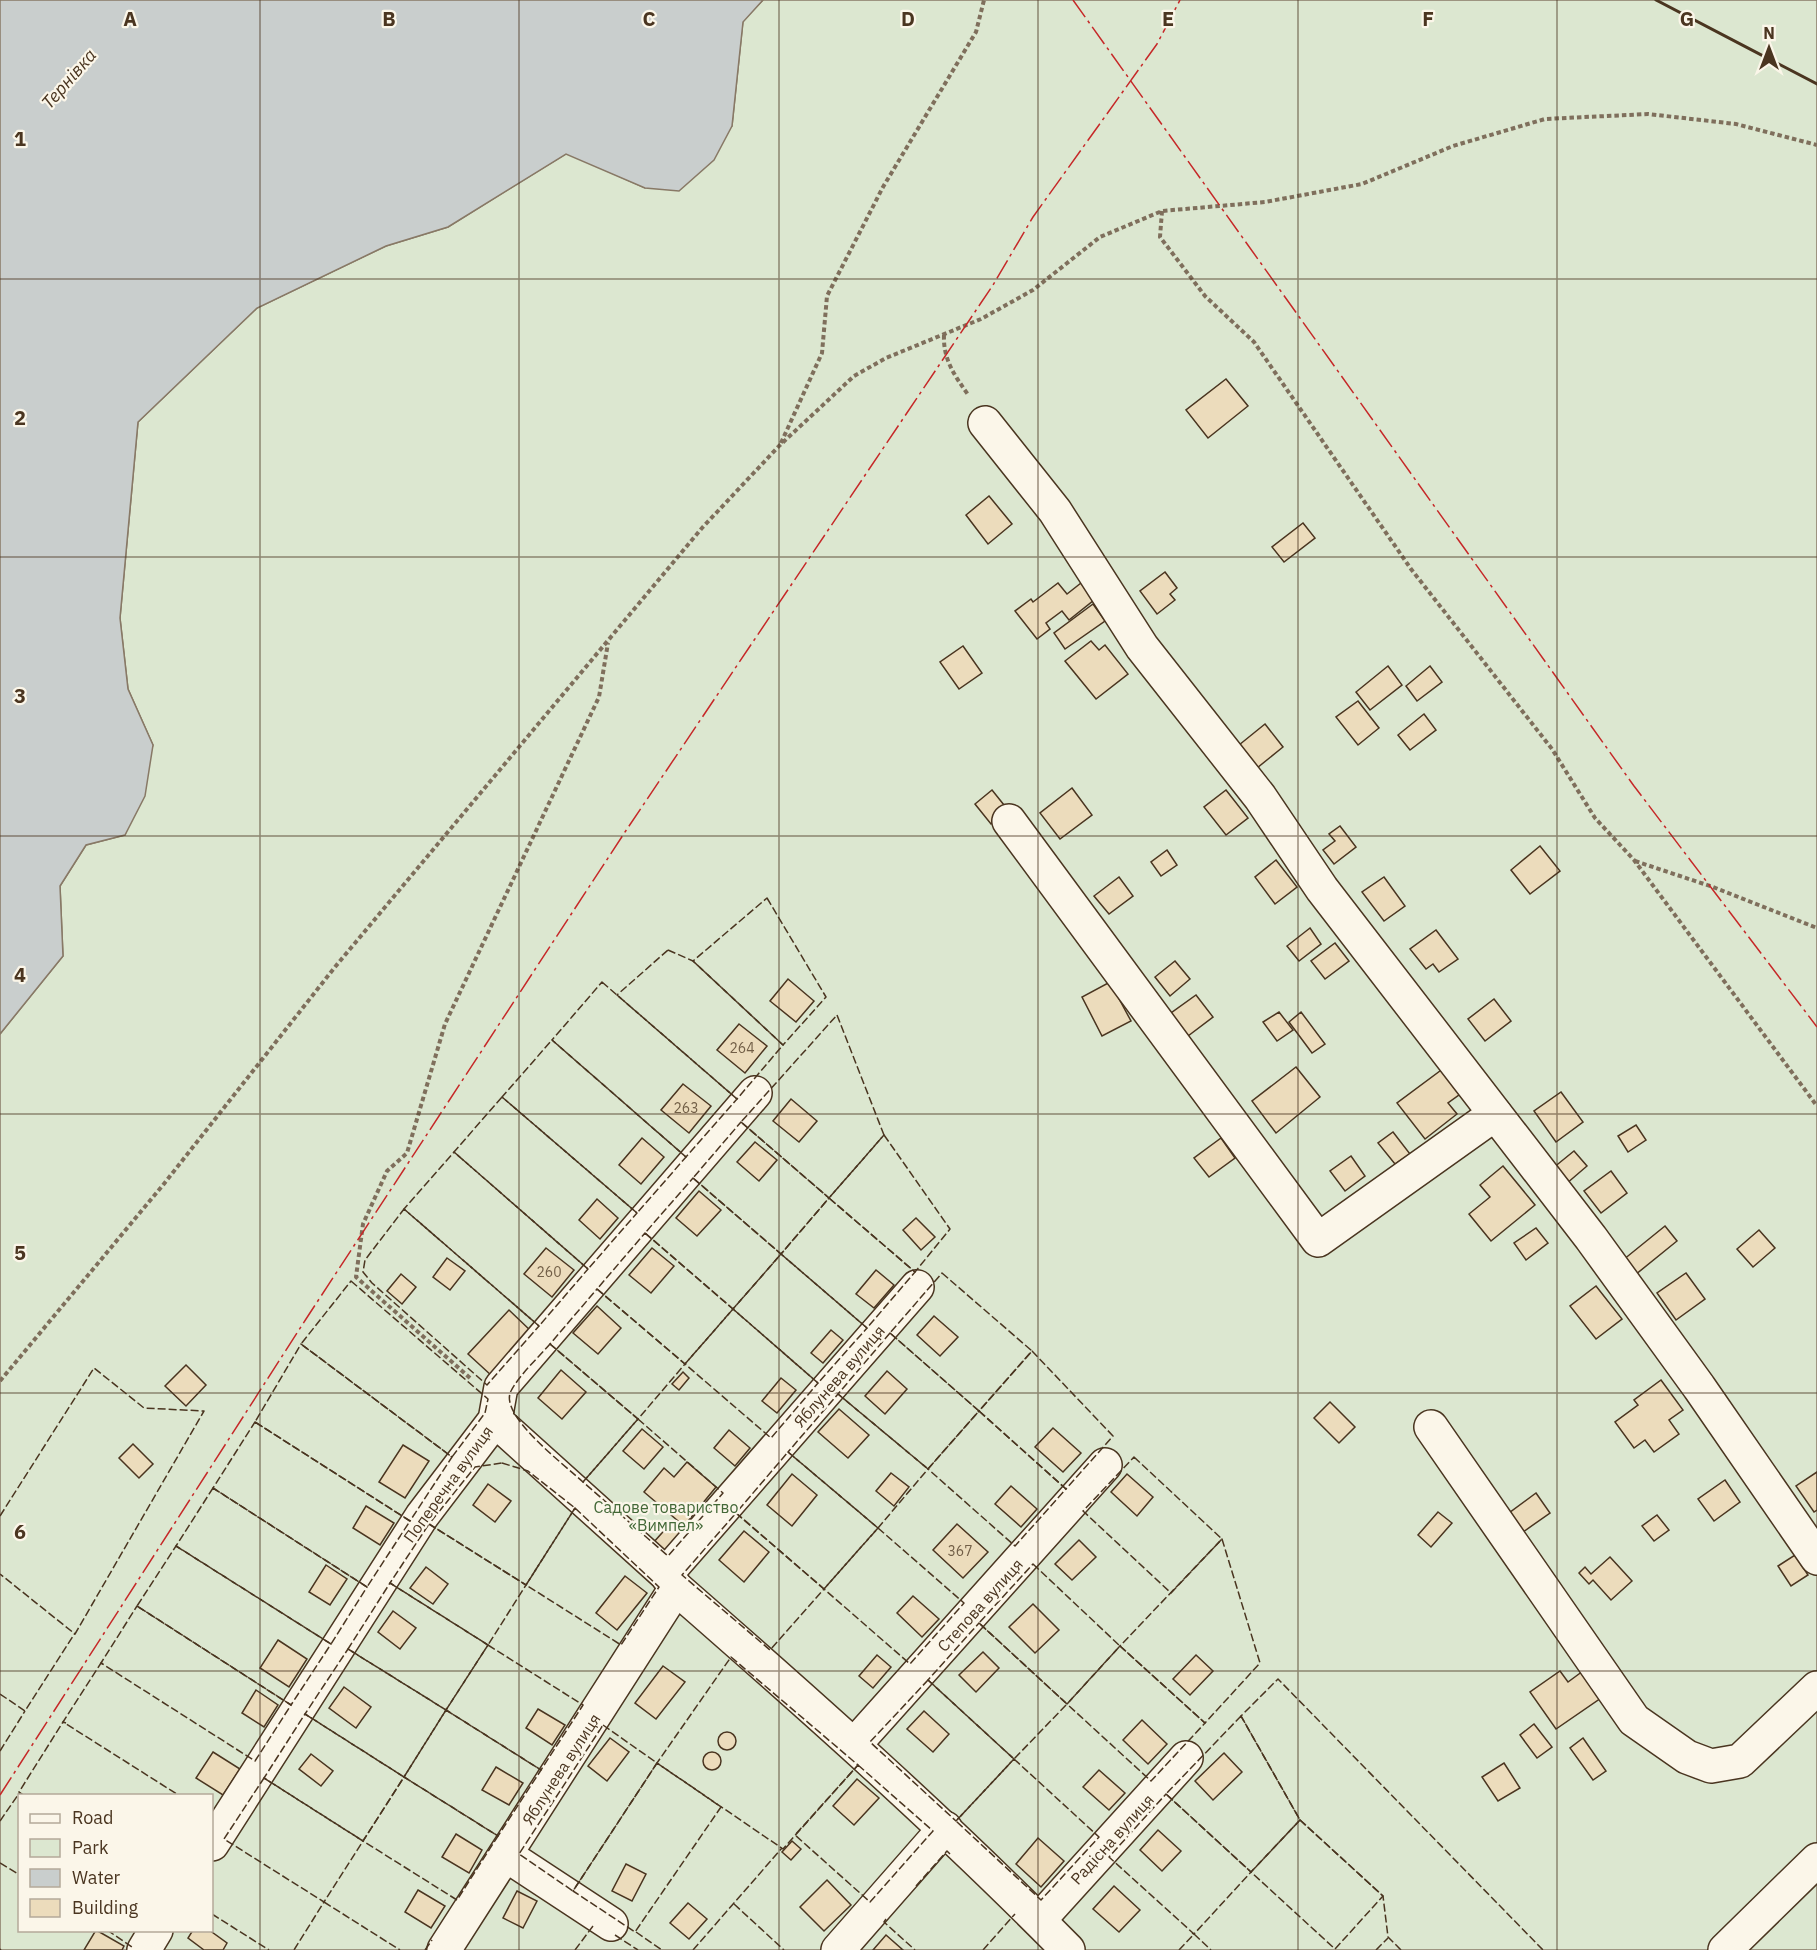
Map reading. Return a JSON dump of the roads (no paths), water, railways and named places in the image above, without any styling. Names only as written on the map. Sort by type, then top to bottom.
[{"type":"street","points":[[984,423],[1055,511],[1142,647],[1260,797],[1322,889],[1591,1238],[1699,1387],[1817,1558]]},
{"type":"street","points":[[1009,821],[1318,1240],[1495,1114]]},
{"type":"street","name":"Поперечна вулиця","points":[[213,1842],[422,1516],[496,1411],[501,1387],[755,1093]]},
{"type":"street","name":"Яблунева вулиця","points":[[444,1950],[506,1855],[671,1581],[917,1287]]},
{"type":"street","points":[[496,1411],[671,1581],[855,1744],[945,1828],[1068,1950]]},
{"type":"street","points":[[1431,1427],[1634,1720],[1687,1758],[1711,1766],[1740,1761],[1817,1688]]},
{"type":"street","name":"Степова вулиця","points":[[855,1744],[1105,1465]]},
{"type":"street","name":"Радісна вулиця","points":[[1039,1920],[1186,1758]]},
{"type":"street","points":[[838,1950],[945,1828]]},
{"type":"street","points":[[506,1855],[611,1924]]},
{"type":"street","points":[[1725,1950],[1817,1860]]},
{"type":"street","points":[[144,1950],[155,1932]]},
{"type":"water","name":"Тернівка","points":[[0,0],[763,0],[743,22],[732,126],[714,160],[679,191],[645,188],[566,154],[448,227],[386,246],[257,308],[138,422],[120,618],[128,689],[153,745],[145,796],[125,835],[86,845],[60,886],[63,956],[0,1034]]},
{"type":"park label","name":"Садове товариство «Вимпел»","points":[[666,1516]]}]
